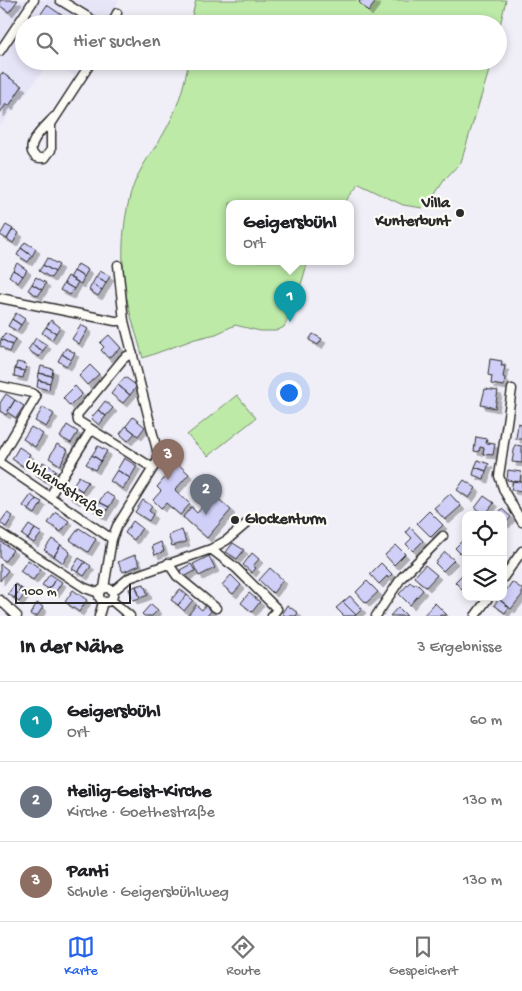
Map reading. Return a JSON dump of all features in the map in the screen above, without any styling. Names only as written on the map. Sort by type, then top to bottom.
[{"type":"street","points":[[24,15],[34,0]]},
{"type":"street","points":[[60,0],[84,15]]},
{"type":"street","points":[[0,51],[15,28]]},
{"type":"street","points":[[54,117],[50,127],[51,150],[45,158],[38,158],[31,150],[33,142],[54,117],[86,70]]},
{"type":"street","points":[[105,591],[112,539],[158,460],[124,321],[118,265]]},
{"type":"street","points":[[0,298],[115,321],[124,321]]},
{"type":"street","points":[[133,354],[123,359],[77,414],[78,421],[153,468]]},
{"type":"street","points":[[0,386],[32,393],[36,398],[0,458]]},
{"type":"street","points":[[512,389],[499,476],[504,490],[522,522]]},
{"type":"street","points":[[50,496],[91,430]]},
{"type":"street","name":"Uhlandstraße","points":[[0,463],[112,539]]},
{"type":"street","points":[[103,602],[99,597],[105,591],[129,578],[212,548],[228,540],[246,524]]},
{"type":"street","points":[[0,533],[85,588],[105,591],[113,596],[111,600]]},
{"type":"street","points":[[376,616],[402,577],[443,536]]},
{"type":"street","points":[[212,548],[236,568],[277,609],[272,616]]},
{"type":"street","points":[[507,572],[522,551]]},
{"type":"street","points":[[168,564],[177,576],[216,608]]},
{"type":"street","points":[[0,600],[17,616]]},
{"type":"street","points":[[103,602],[111,600]]},
{"type":"street","points":[[111,600],[130,616]]},
{"type":"street","points":[[475,616],[486,601]]},
{"type":"street","points":[[99,616],[103,602]]},
{"type":"shaded area","points":[[0,0],[119,0],[110,15],[15,15],[15,70],[44,70],[0,126]]},
{"type":"shaded area","points":[[64,70],[78,70],[75,76]]},
{"type":"green space","points":[[196,0],[506,0],[502,15],[192,15]]},
{"type":"green space","points":[[187,70],[489,70],[461,162],[445,179],[431,200],[423,208],[403,205],[359,184],[346,200],[226,200],[226,265],[307,265],[297,298],[284,327],[276,331],[260,331],[235,325],[216,334],[195,339],[143,358],[126,296],[123,245],[126,215],[138,175],[173,116]]},
{"type":"green space","points":[[237,395],[256,418],[208,456],[187,435]]},
{"type":"building","points":[[0,0],[18,0],[9,12],[0,6]]},
{"type":"building","points":[[361,0],[377,0],[368,12],[359,2]]},
{"type":"building","points":[[47,5],[62,15],[40,15]]},
{"type":"building","points":[[2,73],[22,86],[9,106],[6,104],[0,113],[0,75]]},
{"type":"building","points":[[6,225],[13,229],[7,239],[0,235]]},
{"type":"building","points":[[13,229],[19,233],[13,243],[7,239]]},
{"type":"building","points":[[25,242],[36,249],[32,256],[21,248]]},
{"type":"building","points":[[21,248],[32,256],[28,262],[17,255]]},
{"type":"building","points":[[47,258],[59,265],[55,272],[43,265]]},
{"type":"building","points":[[17,263],[27,270],[23,276],[13,270]]},
{"type":"building","points":[[78,264],[88,270],[84,277],[74,271]]},
{"type":"building","points":[[43,265],[55,272],[51,278],[39,271]]},
{"type":"building","points":[[13,270],[23,276],[18,283],[9,276]]},
{"type":"building","points":[[74,271],[84,277],[81,284],[70,278]]},
{"type":"building","points":[[100,271],[110,276],[106,283],[96,277]]},
{"type":"building","points":[[68,276],[78,282],[74,289],[64,283]]},
{"type":"building","points":[[36,277],[46,283],[42,290],[32,284]]},
{"type":"building","points":[[96,277],[106,283],[102,290],[92,284]]},
{"type":"building","points":[[64,283],[74,289],[70,295],[60,290]]},
{"type":"building","points":[[32,284],[42,290],[38,296],[28,290]]},
{"type":"building","points":[[92,284],[102,290],[98,296],[89,290]]},
{"type":"building","points":[[16,313],[25,319],[21,325],[12,319]]},
{"type":"building","points":[[12,319],[21,325],[17,331],[8,326]]},
{"type":"building","points":[[51,320],[60,327],[56,333],[46,327]]},
{"type":"building","points":[[81,325],[88,329],[79,344],[72,339]]},
{"type":"building","points":[[46,327],[56,333],[52,340],[42,333]]},
{"type":"building","points":[[5,333],[16,339],[12,345],[1,339]]},
{"type":"building","points":[[313,334],[322,339],[318,345],[309,340]]},
{"type":"building","points":[[109,335],[121,348],[108,358],[101,350],[104,347],[100,343]]},
{"type":"building","points":[[36,338],[47,345],[43,351],[32,344]]},
{"type":"building","points":[[1,339],[12,345],[9,352],[0,346]]},
{"type":"building","points":[[32,344],[43,351],[39,357],[28,350]]},
{"type":"building","points":[[66,348],[75,353],[71,360],[62,354]]},
{"type":"building","points":[[62,354],[71,360],[67,366],[58,361]]},
{"type":"building","points":[[490,359],[502,361],[501,366],[505,366],[504,386],[491,384],[492,376],[488,375]]},
{"type":"building","points":[[17,362],[26,364],[25,371],[15,369]]},
{"type":"building","points":[[90,365],[99,374],[87,385],[79,376]]},
{"type":"building","points":[[41,366],[53,369],[52,376],[39,373]]},
{"type":"building","points":[[15,369],[25,371],[23,378],[14,376]]},
{"type":"building","points":[[39,373],[52,376],[50,383],[38,380]]},
{"type":"building","points":[[125,377],[137,386],[130,395],[118,385]]},
{"type":"building","points":[[38,380],[50,383],[49,390],[37,387]]},
{"type":"building","points":[[118,385],[130,395],[123,403],[111,394]]},
{"type":"building","points":[[75,386],[82,394],[70,406],[63,398]]},
{"type":"building","points":[[485,389],[498,391],[495,408],[481,405]]},
{"type":"building","points":[[6,394],[15,400],[6,415],[0,411],[0,403]]},
{"type":"building","points":[[15,400],[24,406],[16,418],[7,412]]},
{"type":"building","points":[[105,401],[113,408],[106,416],[98,410]]},
{"type":"building","points":[[43,407],[54,414],[46,427],[35,421]]},
{"type":"building","points":[[98,410],[106,416],[99,425],[91,418]]},
{"type":"building","points":[[133,417],[145,427],[138,436],[126,426]]},
{"type":"building","points":[[518,423],[522,424],[522,439],[516,439]]},
{"type":"building","points":[[67,425],[78,432],[71,443],[60,437]]},
{"type":"building","points":[[126,426],[135,433],[128,441],[120,434]]},
{"type":"building","points":[[31,427],[43,434],[35,447],[23,439]]},
{"type":"building","points":[[476,437],[487,439],[486,443],[495,444],[493,455],[483,454],[484,448],[480,447],[479,452],[474,451]]},
{"type":"building","points":[[57,444],[68,450],[60,465],[49,458]]},
{"type":"building","points":[[515,445],[522,446],[522,463],[512,462]]},
{"type":"building","points":[[98,446],[107,451],[101,461],[92,455]]},
{"type":"building","points":[[19,447],[30,454],[23,466],[12,459]]},
{"type":"building","points":[[92,455],[101,461],[95,470],[86,464]]},
{"type":"building","points":[[124,458],[137,466],[130,478],[117,470]]},
{"type":"building","points":[[478,460],[489,464],[486,471],[475,467]]},
{"type":"building","points":[[43,462],[56,470],[49,483],[36,475]]},
{"type":"building","points":[[177,463],[189,474],[175,490],[190,504],[180,515],[166,503],[161,508],[153,500],[161,491],[157,487]]},
{"type":"building","points":[[475,467],[486,471],[484,479],[473,475]]},
{"type":"building","points":[[117,470],[130,478],[123,489],[110,481]]},
{"type":"building","points":[[508,470],[521,472],[520,482],[507,480]]},
{"type":"building","points":[[79,476],[88,482],[82,491],[73,485]]},
{"type":"building","points":[[464,480],[476,488],[469,498],[457,490]]},
{"type":"building","points":[[513,481],[522,482],[522,492],[511,490]]},
{"type":"building","points":[[73,485],[82,491],[76,501],[67,495]]},
{"type":"building","points":[[105,492],[115,498],[109,507],[99,502]]},
{"type":"building","points":[[213,494],[231,510],[207,538],[183,517],[191,507],[197,513]]},
{"type":"building","points":[[450,494],[461,506],[445,520],[434,508]]},
{"type":"building","points":[[31,495],[36,499],[29,510],[23,506]]},
{"type":"building","points":[[484,496],[494,503],[488,511],[479,511],[475,508]]},
{"type":"building","points":[[36,499],[42,502],[35,514],[29,510]]},
{"type":"building","points":[[143,500],[152,506],[149,511],[153,514],[149,521],[135,512]]},
{"type":"building","points":[[99,502],[109,507],[103,517],[94,511]]},
{"type":"building","points":[[429,511],[443,525],[431,537],[417,523]]},
{"type":"building","points":[[56,512],[69,521],[61,532],[48,523]]},
{"type":"building","points":[[7,513],[13,516],[6,527],[0,523]]},
{"type":"building","points":[[507,513],[511,517],[507,522]]},
{"type":"building","points":[[133,521],[142,528],[134,540],[125,533]]},
{"type":"building","points":[[29,525],[35,529],[28,539],[22,535]]},
{"type":"building","points":[[410,527],[423,541],[413,551],[406,544],[412,538],[406,532]]},
{"type":"building","points":[[79,528],[96,539],[88,552],[70,540]]},
{"type":"building","points":[[35,529],[42,533],[34,543],[28,539]]},
{"type":"building","points":[[182,530],[186,542],[172,546],[168,535]]},
{"type":"building","points":[[52,539],[61,545],[54,556],[44,550]]},
{"type":"building","points":[[0,541],[13,550],[5,561],[0,558]]},
{"type":"building","points":[[462,541],[462,555],[455,548]]},
{"type":"building","points":[[161,542],[164,551],[155,555],[152,546]]},
{"type":"building","points":[[233,543],[244,550],[237,559],[226,552]]},
{"type":"building","points":[[61,545],[70,552],[63,563],[54,556]]},
{"type":"building","points":[[396,545],[405,554],[394,565],[385,555]]},
{"type":"building","points":[[445,552],[454,560],[443,571],[435,563]]},
{"type":"building","points":[[252,553],[259,559],[253,566],[256,568],[252,573],[243,565]]},
{"type":"building","points":[[135,555],[140,565],[123,572],[118,562]]},
{"type":"building","points":[[209,556],[215,568],[199,576],[193,564]]},
{"type":"building","points":[[79,558],[85,562],[78,572],[72,569]]},
{"type":"building","points":[[28,560],[41,569],[33,580],[20,571]]},
{"type":"building","points":[[85,562],[91,566],[84,576],[78,572]]},
{"type":"building","points":[[381,563],[392,574],[379,584],[370,574]]},
{"type":"building","points":[[0,564],[8,570],[0,581]]},
{"type":"building","points":[[191,564],[195,571],[184,577],[180,570]]},
{"type":"building","points":[[425,565],[437,575],[426,587],[414,577]]},
{"type":"building","points":[[270,568],[283,580],[273,593],[259,580]]},
{"type":"building","points":[[50,574],[56,578],[49,589],[42,585]]},
{"type":"building","points":[[231,575],[241,585],[233,594],[222,585]]},
{"type":"building","points":[[462,575],[462,589],[455,582]]},
{"type":"building","points":[[56,578],[62,582],[55,593],[49,589]]},
{"type":"building","points":[[367,581],[378,592],[366,603],[356,592]]},
{"type":"building","points":[[410,582],[414,585],[416,583],[423,590],[410,605],[399,594]]},
{"type":"building","points":[[512,582],[522,589],[522,595],[511,609],[501,601],[507,601],[507,589]]},
{"type":"building","points":[[15,584],[21,588],[14,598],[8,594]]},
{"type":"building","points":[[144,584],[148,595],[140,598],[136,586]]},
{"type":"building","points":[[136,586],[140,598],[133,600],[129,589]]},
{"type":"building","points":[[21,588],[26,592],[19,602],[14,598]]},
{"type":"building","points":[[180,589],[187,595],[178,605],[171,600]]},
{"type":"building","points":[[73,590],[87,600],[79,612],[65,602]]},
{"type":"building","points":[[249,593],[260,602],[252,612],[241,603]]},
{"type":"building","points":[[187,595],[193,600],[184,611],[178,605]]},
{"type":"building","points":[[350,596],[362,609],[356,615],[343,602]]},
{"type":"building","points":[[497,601],[502,601],[509,607],[505,613],[494,605]]},
{"type":"building","points":[[343,602],[355,616],[344,616],[336,608]]},
{"type":"building","points":[[37,603],[43,607],[37,616],[33,616],[30,614]]},
{"type":"building","points":[[435,603],[447,615],[423,616]]},
{"type":"building","points":[[151,604],[158,610],[152,616],[144,616],[142,614]]},
{"type":"building","points":[[196,605],[202,610],[206,605],[212,610],[207,616],[189,616]]},
{"type":"building","points":[[287,605],[298,613],[296,616],[283,616],[282,613]]},
{"type":"building","points":[[398,607],[407,616],[390,616]]},
{"type":"place","name":"Villa Kunterbunt","points":[[460,213]]},
{"type":"place","name":"Geigersbühl","points":[[290,322]]},
{"type":"place","name":"Panti","points":[[168,480]]},
{"type":"place","name":"Heilig-Geist-Kirche","points":[[206,515]]},
{"type":"place","name":"Glockenturm","points":[[235,520]]}]
